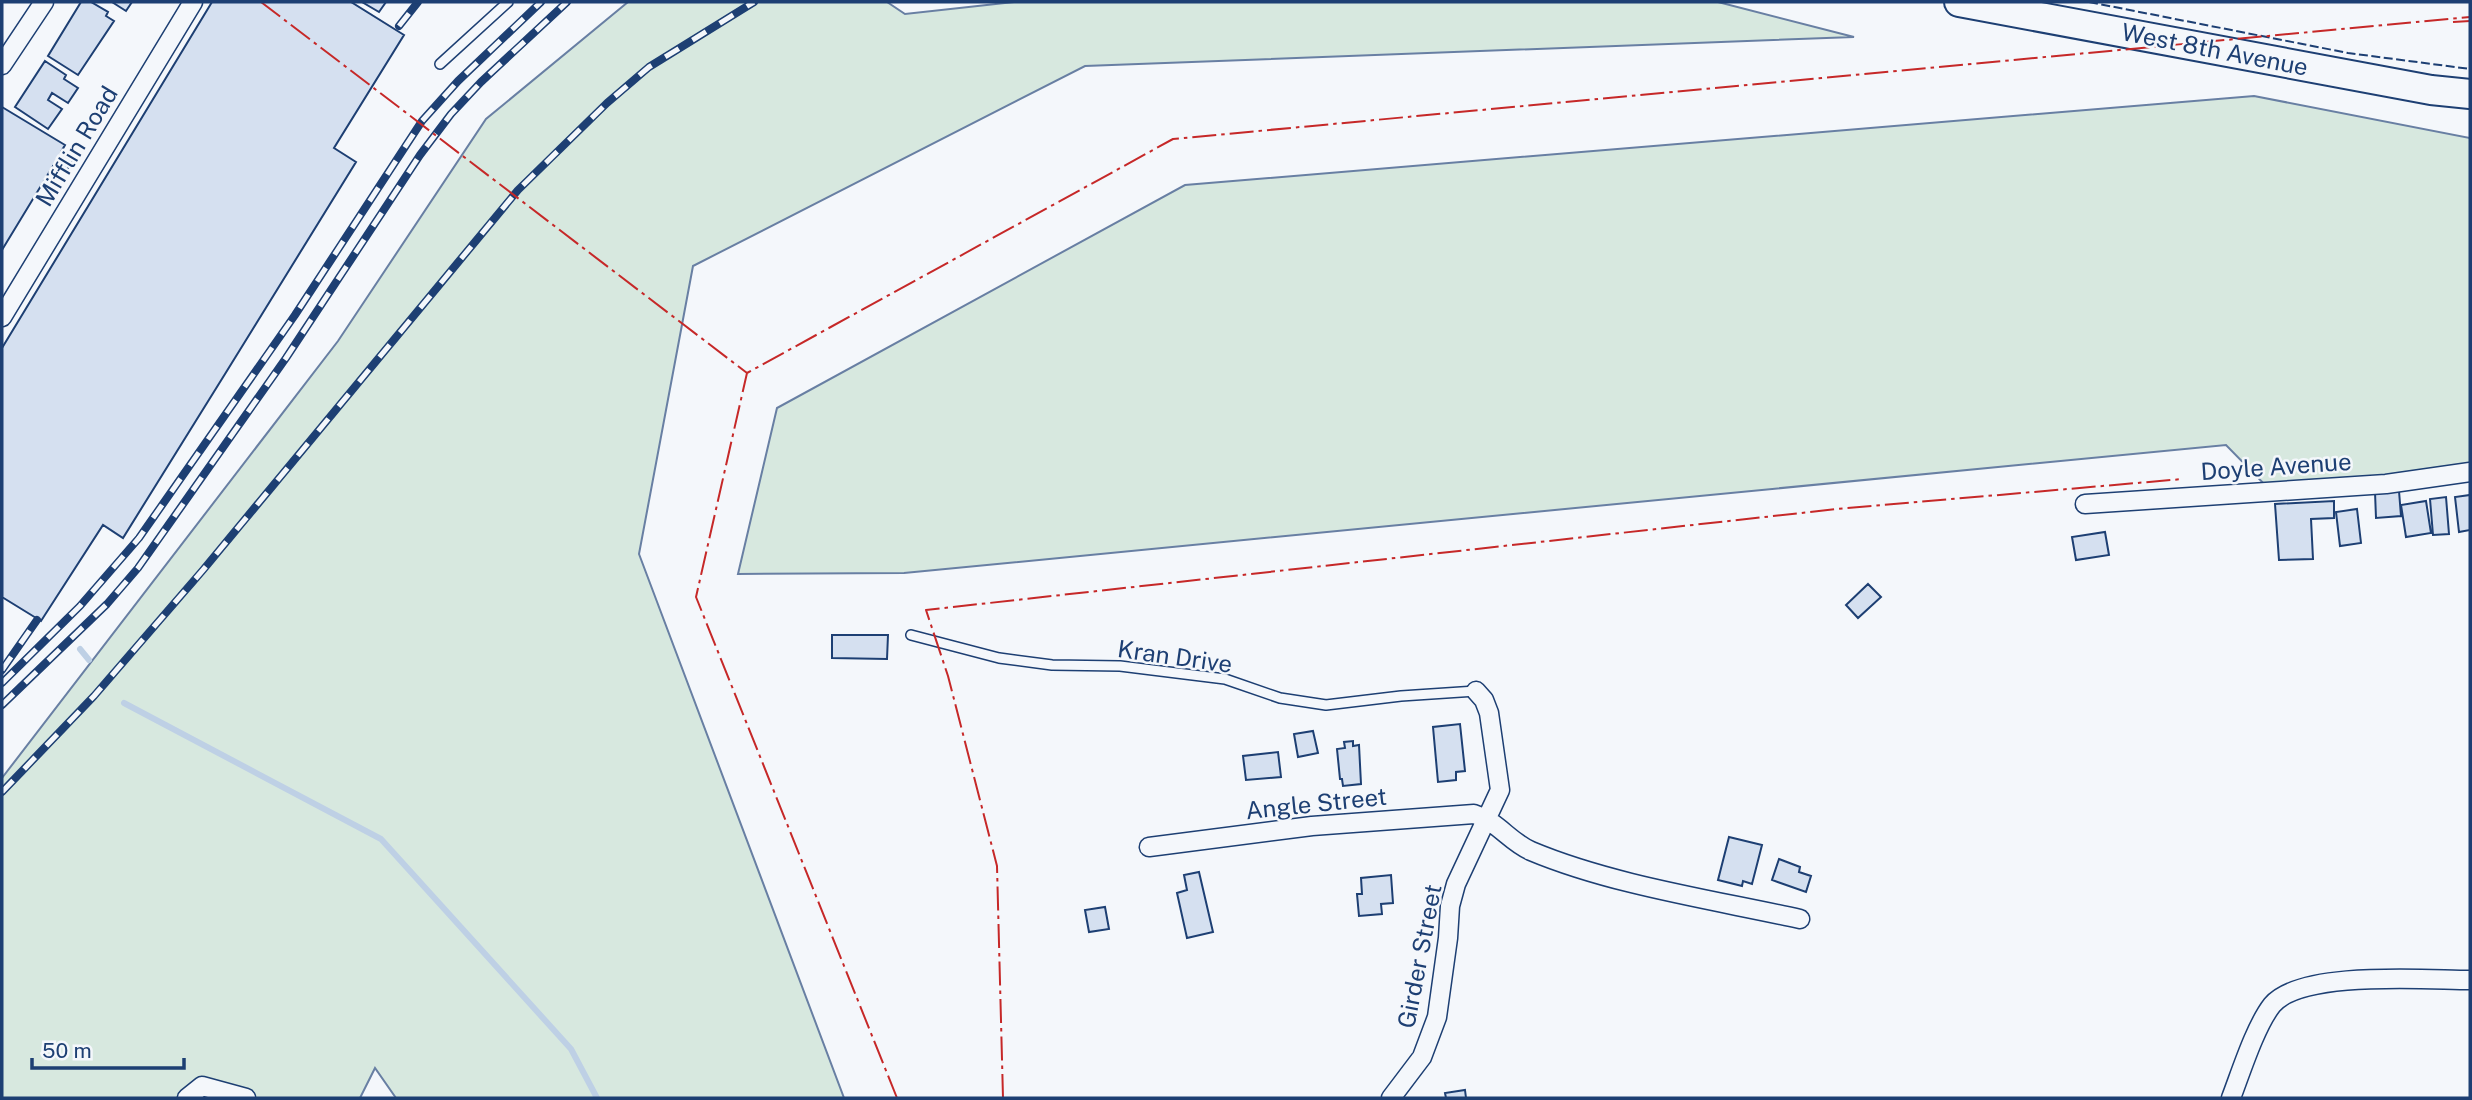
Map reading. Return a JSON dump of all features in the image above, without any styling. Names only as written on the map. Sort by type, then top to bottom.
[{"type":"main road","name":"West 8th Avenue","points":[[1959,2],[2431,90],[2470,94]]},
{"type":"street","points":[[2,65],[44,2]]},
{"type":"street","name":"Mifflin Road","points":[[2,317],[193,2]]},
{"type":"street","name":"Doyle Avenue","points":[[2085,503],[2386,484],[2470,472]]},
{"type":"street","points":[[1476,691],[1485,699],[1489,713],[1500,790],[1488,818],[1508,836],[1530,850],[1614,878],[1800,919]]},
{"type":"street","name":"Angle Street","points":[[1149,847],[1312,826],[1474,814],[1488,818]]},
{"type":"street","name":"Girder Street","points":[[1391,1098],[1422,1057],[1437,1017],[1450,906],[1456,884],[1488,818]]},
{"type":"street","points":[[2231,1098],[2263,1019],[2274,1003],[2305,987],[2339,980],[2470,980]]},
{"type":"street","points":[[187,1098],[202,1086],[246,1098]]},
{"type":"lane","points":[[440,64],[508,2]]},
{"type":"lane","name":"Kran Drive","points":[[911,635],[999,658],[1052,666],[1120,666],[1225,679],[1280,698],[1326,705],[1476,691]]},
{"type":"shaded area","points":[[628,2],[887,2],[905,14],[1014,2],[1718,2],[1854,37],[1085,66],[693,266],[639,554],[844,1098],[396,1098],[375,1068],[360,1098],[2,1098],[2,778],[338,341],[486,119]]},
{"type":"shaded area","points":[[2254,96],[2470,138],[2470,469],[2271,491],[2226,445],[904,573],[738,574],[777,408],[1185,185]]},
{"type":"building","points":[[81,2],[91,2],[108,12],[106,16],[114,21],[78,75],[48,56]]},
{"type":"building","points":[[112,2],[132,2],[126,11]]},
{"type":"building","points":[[212,2],[351,2],[404,35],[334,148],[356,162],[225,374],[123,538],[103,525],[41,621],[2,597],[2,348]]},
{"type":"building","points":[[362,2],[386,2],[379,12]]},
{"type":"building","points":[[45,61],[66,75],[64,79],[78,88],[68,103],[52,93],[48,100],[62,109],[48,129],[15,107]]},
{"type":"building","points":[[2,107],[65,145],[61,152],[73,160],[65,173],[53,166],[2,250]]},
{"type":"building","points":[[2399,491],[2401,516],[2376,518],[2375,492]]},
{"type":"building","points":[[2470,495],[2470,530],[2459,532],[2455,497]]},
{"type":"building","points":[[2446,497],[2449,534],[2433,535],[2430,499]]},
{"type":"building","points":[[2334,501],[2334,518],[2311,519],[2313,559],[2279,560],[2275,504]]},
{"type":"building","points":[[2426,501],[2431,533],[2406,537],[2401,505]]},
{"type":"building","points":[[2357,509],[2361,543],[2340,546],[2336,512]]},
{"type":"building","points":[[2105,532],[2109,555],[2076,560],[2072,537]]},
{"type":"building","points":[[1868,584],[1881,597],[1858,618],[1846,605]]},
{"type":"building","points":[[832,635],[888,635],[887,659],[832,658]]},
{"type":"building","points":[[1460,724],[1465,771],[1456,772],[1456,780],[1438,782],[1433,727]]},
{"type":"building","points":[[1313,731],[1318,753],[1298,757],[1294,734]]},
{"type":"building","points":[[1353,741],[1353,746],[1359,745],[1361,784],[1343,786],[1337,749],[1345,748],[1344,742]]},
{"type":"building","points":[[1278,752],[1281,777],[1246,780],[1243,756]]},
{"type":"building","points":[[1729,837],[1762,845],[1752,884],[1743,881],[1742,886],[1718,880]]},
{"type":"building","points":[[1779,859],[1800,867],[1799,872],[1811,876],[1806,892],[1772,880]]},
{"type":"building","points":[[1199,872],[1213,932],[1187,938],[1177,893],[1187,890],[1184,875]]},
{"type":"building","points":[[1391,875],[1393,903],[1381,904],[1382,914],[1359,916],[1357,894],[1362,894],[1361,878]]},
{"type":"building","points":[[1105,907],[1109,929],[1089,932],[1085,910]]},
{"type":"building","points":[[1465,1090],[1466,1098],[1446,1098],[1445,1093]]},
{"type":"waterway","points":[[80,649],[89,660]]},
{"type":"waterway","points":[[124,703],[381,839],[571,1049],[597,1098]]},
{"type":"railway","points":[[399,26],[418,2]]},
{"type":"railway","points":[[2,683],[80,606],[139,538],[295,315],[422,121],[458,81],[541,2]]},
{"type":"railway","points":[[2,705],[107,604],[138,568],[286,358],[420,155],[451,114],[481,82],[567,2]]},
{"type":"railway","points":[[2,792],[94,696],[203,570],[518,190],[607,103],[649,67],[754,2]]},
{"type":"railway","points":[[2,670],[37,620]]},
{"type":"fence","points":[[2089,2],[2348,53],[2470,69]]},
{"type":"power","points":[[261,2],[747,373]]},
{"type":"power","points":[[897,1098],[696,597],[747,373],[1173,139],[2470,17]]},
{"type":"power","points":[[2453,22],[2470,21]]},
{"type":"power","points":[[1003,1098],[997,866],[948,676],[926,610],[1837,509],[2183,479]]}]
